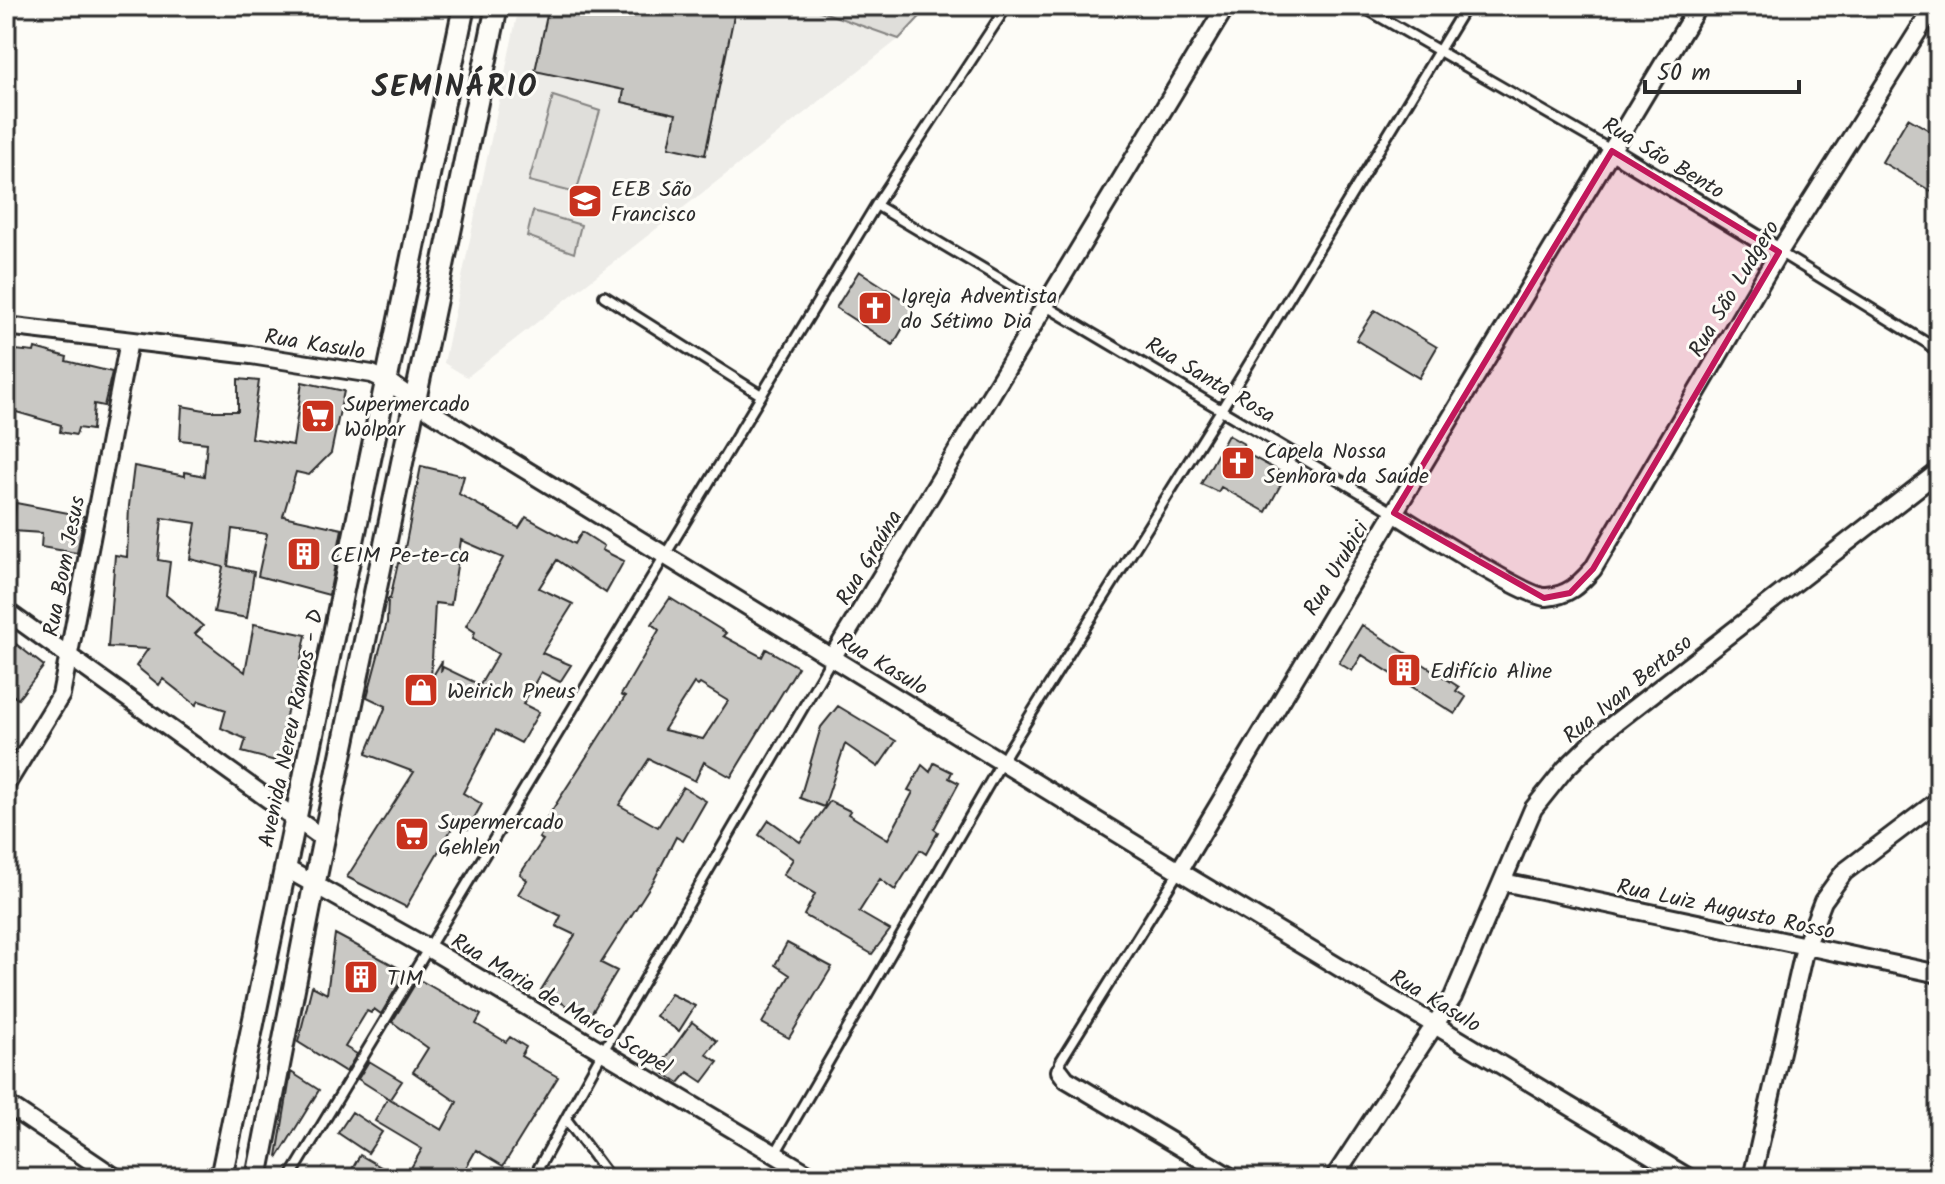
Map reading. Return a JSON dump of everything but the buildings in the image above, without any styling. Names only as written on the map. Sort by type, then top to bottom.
[{"type":"street","name":"Avenida Nereu Ramos - D","points":[[221,1178],[464,6]]},
{"type":"street","points":[[257,1178],[314,886],[497,6]]},
{"type":"street","name":"Rua Graúna","points":[[832,658],[1226,6]]},
{"type":"street","name":"Rua Urubici","points":[[1179,871],[1698,6]]},
{"type":"street","name":"Rua São Ludgero","points":[[1570,593],[1593,569],[1779,252],[1934,6]]},
{"type":"street","name":"Rua São Bento","points":[[1612,151],[1779,252]]},
{"type":"street","name":"Rua Kasulo","points":[[6,326],[312,365],[372,374],[387,381],[416,402],[1179,871],[1689,1178]]},
{"type":"street","name":"Rua Bom Jesus","points":[[6,785],[61,695],[129,341]]},
{"type":"street","name":"Rua Ivan Bertaso","points":[[1334,1178],[1453,997],[1533,809],[1565,769],[1615,723],[1939,471]]},
{"type":"street","name":"Rua Santa Rosa","points":[[1394,513],[1531,593],[1544,598],[1570,593]]},
{"type":"street","points":[[6,611],[324,839]]},
{"type":"street","points":[[1752,1178],[1805,947],[1823,901],[1844,872],[1939,800]]},
{"type":"street","name":"Rua Maria de Marco Scopel","points":[[285,868],[428,948],[815,1178]]},
{"type":"street","name":"Rua Luiz Augusto Rosso","points":[[1503,882],[1939,974]]},
{"type":"street","points":[[1060,1071],[1066,1079],[1232,1178]]},
{"type":"street","points":[[6,1104],[116,1178]]},
{"type":"lane","points":[[290,1178],[876,205],[1007,6]]},
{"type":"lane","name":"Rua São Bento","points":[[1361,6],[1612,151]]},
{"type":"lane","points":[[775,1154],[1002,762],[1221,410],[1466,6]]},
{"type":"lane","name":"Rua Santa Rosa","points":[[876,205],[1394,513]]},
{"type":"lane","name":"Rua São Bento","points":[[1779,252],[1927,343],[1939,354]]},
{"type":"lane","points":[[604,296],[761,395]]},
{"type":"lane","name":"Rua Graúna","points":[[533,1178],[602,1053],[832,658]]},
{"type":"lane","name":"Rua Urubici","points":[[1060,1071],[1060,1062],[1179,871]]},
{"type":"lane","points":[[566,1119],[610,1178]]},
{"type":"highlighted area","points":[[1612,151],[1779,252],[1593,569],[1570,593],[1544,598],[1394,513]]},
{"type":"shaded area","name":"EEB São Francisco","points":[[519,6],[801,6],[899,39],[467,377],[444,363]]},
{"type":"shaded area","points":[[806,6],[930,6],[899,39]]},
{"type":"shaded area","points":[[553,96],[600,111],[576,193],[529,181]]},
{"type":"shaded area","points":[[533,211],[581,225],[574,253],[527,236]]},
{"type":"place","name":"EEB São Francisco","points":[[585,201]]},
{"type":"place","name":"Igreja Adventista do Sétimo Dia","points":[[875,308]]},
{"type":"place","name":"Supermercado Wolpar","points":[[318,416]]},
{"type":"place","name":"Capela Nossa Senhora da Saúde","points":[[1238,463]]},
{"type":"place","name":"CEIM Pe-te-ca","points":[[304,554]]},
{"type":"place","name":"Edifício Aline","points":[[1404,670]]},
{"type":"place","name":"Weirich Pneus","points":[[421,690]]},
{"type":"place","name":"Supermercado Gehlen","points":[[412,834]]},
{"type":"place","name":"TIM","points":[[361,977]]},
{"type":"district","name":"SEMINÁRIO","points":[[455,86]]}]
